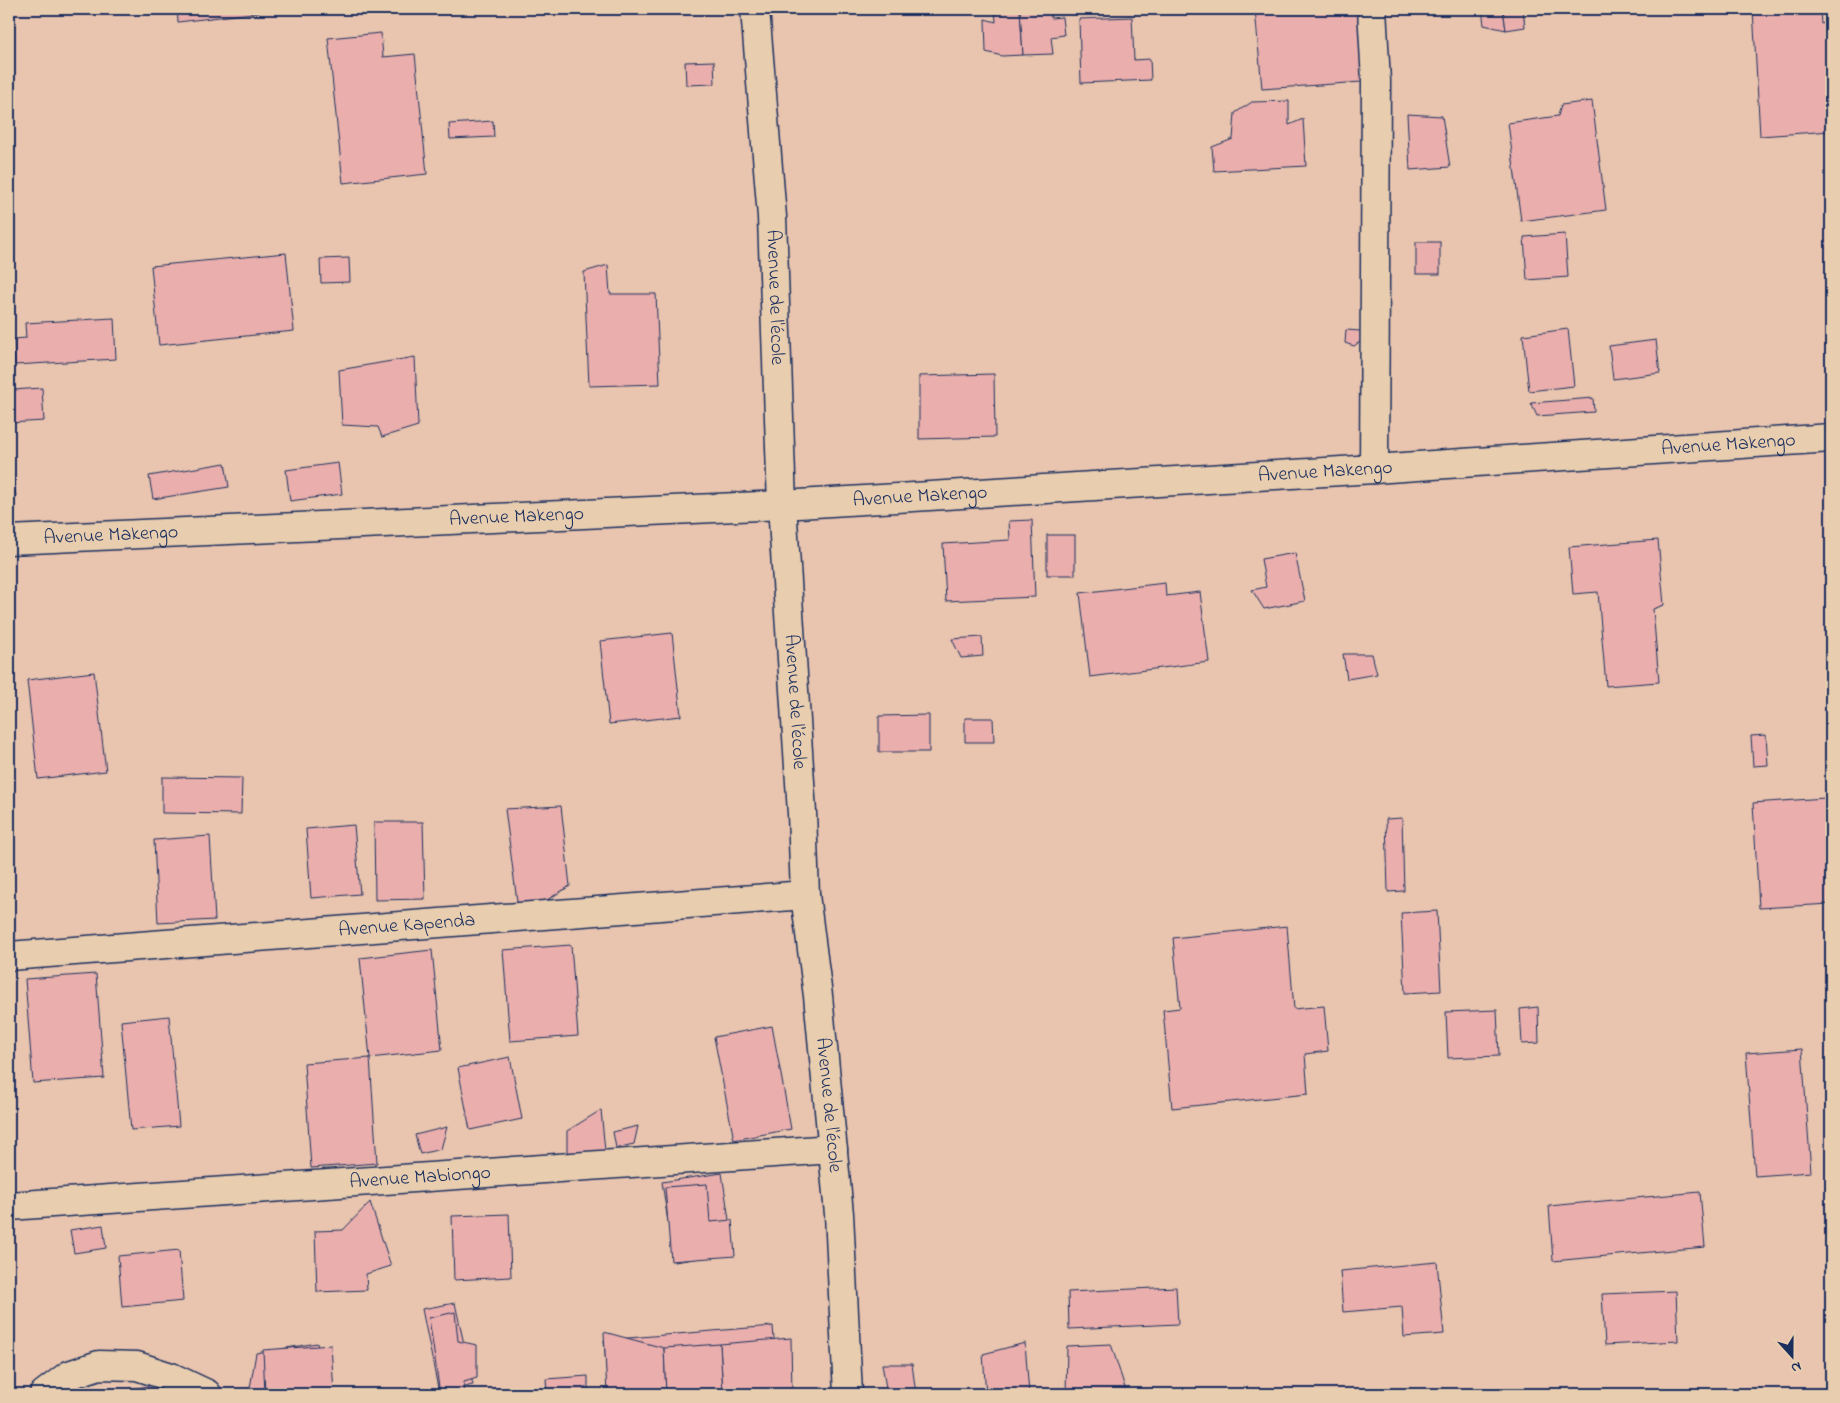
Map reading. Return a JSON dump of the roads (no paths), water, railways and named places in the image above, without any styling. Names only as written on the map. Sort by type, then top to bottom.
[{"type":"street","name":"Avenue de l'école","points":[[755,9],[772,217],[782,506],[802,813],[805,895],[818,996],[839,1214],[848,1394]]},
{"type":"street","points":[[1372,9],[1376,81],[1374,468]]},
{"type":"street","name":"Avenue Makengo","points":[[9,540],[782,506],[1831,438]]},
{"type":"street","name":"Avenue Kapenda","points":[[9,956],[805,895]]},
{"type":"street","name":"Avenue Mabiongo","points":[[9,1206],[833,1149]]},
{"type":"street","points":[[44,1394],[69,1375],[99,1365],[137,1366],[171,1377],[207,1394]]}]
